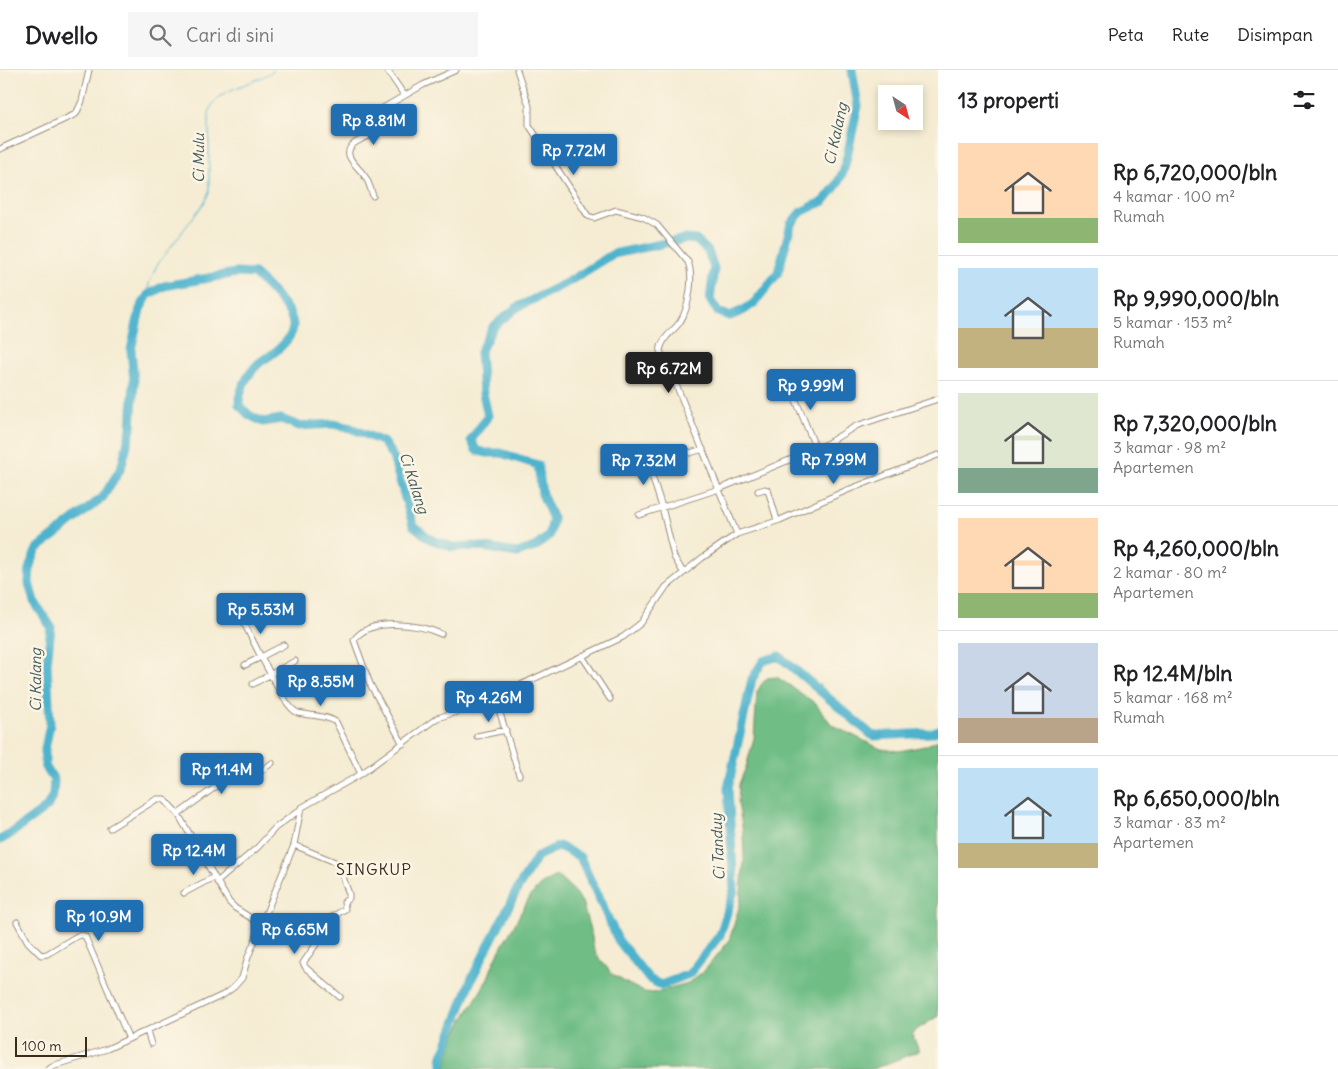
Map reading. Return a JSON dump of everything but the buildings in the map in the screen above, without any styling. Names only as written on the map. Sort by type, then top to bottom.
[{"type":"street","points":[[0,148],[76,114],[82,101],[89,70]]},
{"type":"street","points":[[387,70],[404,95]]},
{"type":"street","points":[[374,196],[367,179],[351,161],[348,152],[352,145],[369,138],[386,127],[381,110],[404,95],[456,70]]},
{"type":"street","points":[[517,70],[529,106],[529,124],[589,217],[594,218],[610,210],[619,210],[652,221],[664,232],[688,262],[691,283],[683,316],[678,325],[664,339],[660,351],[676,382],[737,534]]},
{"type":"street","points":[[788,381],[816,449]]},
{"type":"street","points":[[639,515],[719,489],[816,449],[856,426],[938,398]]},
{"type":"street","points":[[683,572],[674,557],[648,459],[685,449],[690,453],[702,449]]},
{"type":"street","points":[[184,893],[216,880],[258,848],[275,828],[302,808],[362,774],[437,718],[495,697],[623,637],[641,624],[666,587],[683,572],[737,534],[809,508],[845,491],[938,455]]},
{"type":"street","points":[[758,492],[765,489],[768,490],[778,520]]},
{"type":"street","points":[[244,623],[288,705],[294,711],[336,722],[362,774]]},
{"type":"street","points":[[403,744],[370,684],[354,640],[356,636],[382,625],[400,624],[416,626],[441,634]]},
{"type":"street","points":[[245,665],[284,645]]},
{"type":"street","points":[[582,656],[610,698]]},
{"type":"street","points":[[253,684],[295,660]]},
{"type":"street","points":[[495,697],[519,776]]},
{"type":"street","points":[[477,736],[506,730]]},
{"type":"street","points":[[226,762],[230,775]]},
{"type":"street","points":[[178,814],[230,775],[242,770],[258,773],[272,763]]},
{"type":"street","points":[[110,828],[160,798],[167,800],[178,814],[232,905],[262,925]]},
{"type":"street","points":[[48,1069],[52,1066],[107,1049],[215,999],[234,987],[244,974],[248,957],[294,845],[302,808]]},
{"type":"street","points":[[294,845],[335,862],[339,866],[349,894],[350,898],[344,902],[344,909],[324,922],[327,927],[326,930],[302,963],[304,967],[340,997]]},
{"type":"street","points":[[17,922],[28,942],[42,955],[47,954],[77,936],[86,936],[129,1039]]},
{"type":"street","points":[[147,1031],[151,1044]]},
{"type":"green space","points":[[777,677],[815,703],[832,725],[881,749],[899,751],[925,746],[938,740],[938,1016],[912,1033],[919,1051],[873,1069],[446,1069],[451,1045],[456,1034],[487,980],[503,944],[533,894],[550,879],[558,876],[582,902],[596,954],[612,974],[628,984],[644,992],[653,993],[688,983],[704,971],[729,941],[740,904],[744,859],[743,832],[738,803],[739,784],[754,738],[757,692],[767,678]]},
{"type":"waterway","name":"Ci Mulu","points":[[148,295],[149,283],[157,265],[204,203],[209,192],[209,114],[212,105],[226,92],[256,80],[274,70]]},
{"type":"waterway","name":"Ci Kalang","points":[[0,840],[47,807],[53,795],[54,780],[45,766],[45,749],[50,724],[47,663],[51,627],[34,601],[29,583],[30,565],[37,549],[103,497],[121,468],[131,429],[134,381],[131,350],[140,309],[148,295],[164,286],[236,273],[254,274],[284,305],[292,320],[293,327],[287,340],[250,373],[242,388],[239,405],[249,415],[263,422],[281,419],[299,426],[333,424],[351,428],[383,442],[393,457],[413,525],[430,539],[452,547],[475,546],[517,553],[535,547],[549,536],[553,519],[542,494],[538,465],[501,453],[486,453],[476,450],[471,440],[488,416],[483,393],[480,352],[493,327],[516,308],[568,282],[613,254],[685,239],[696,240],[708,251],[714,268],[710,300],[718,312],[730,316],[754,303],[778,273],[791,224],[801,212],[824,201],[836,186],[844,170],[858,106],[852,70]]},
{"type":"waterway","name":"Ci Tanduy","points":[[442,1069],[442,1058],[471,980],[519,886],[538,856],[559,846],[580,857],[618,940],[649,979],[661,985],[689,974],[720,935],[734,890],[728,788],[752,679],[763,661],[779,656],[873,736],[932,733],[938,730]]},
{"type":"district","name":"SINGKUP","points":[[374,869]]}]
